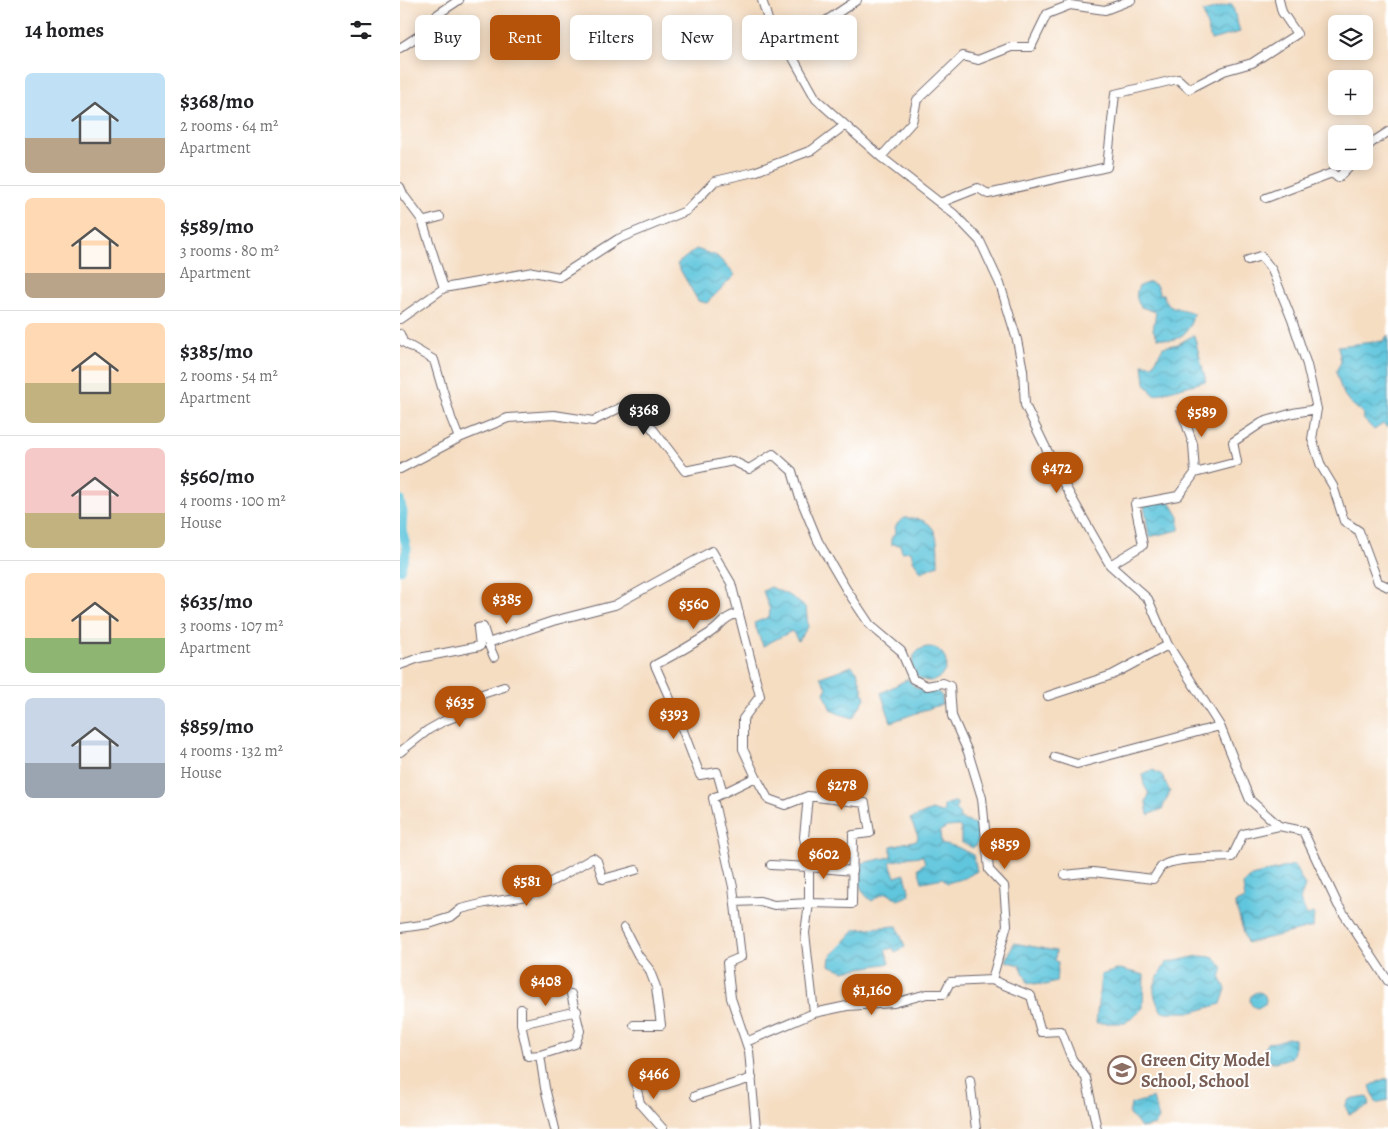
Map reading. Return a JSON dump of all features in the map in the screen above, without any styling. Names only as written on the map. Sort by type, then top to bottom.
[{"type":"street","points":[[400,48],[423,33],[438,14],[459,0]]},
{"type":"street","points":[[762,0],[767,15]]},
{"type":"street","points":[[835,15],[857,0]]},
{"type":"street","points":[[881,157],[912,122],[917,100],[963,56],[978,60],[1011,47],[1031,47],[1047,14],[1070,5],[1105,10],[1131,0]]},
{"type":"street","points":[[940,203],[978,188],[988,194],[1107,167],[1115,94],[1178,79],[1189,89],[1224,71],[1252,63],[1297,34],[1282,12],[1279,0]]},
{"type":"street","points":[[794,60],[816,99],[881,157],[954,214],[980,241],[1000,284],[1017,340],[1023,370],[1025,405],[1060,477],[1110,565],[1148,600],[1168,644],[1220,726],[1250,800],[1279,826]]},
{"type":"street","points":[[400,319],[444,288],[533,272],[559,277],[618,239],[686,211],[715,182],[754,172],[812,150],[845,125]]},
{"type":"street","points":[[1373,142],[1388,132]]},
{"type":"street","points":[[1266,198],[1332,173],[1338,178],[1346,170]]},
{"type":"street","points":[[400,188],[422,220],[444,288]]},
{"type":"street","points":[[422,220],[425,221],[440,216]]},
{"type":"street","points":[[1248,260],[1260,256],[1272,270],[1307,365],[1316,409],[1312,439],[1321,466],[1333,486],[1344,521],[1360,532],[1378,582],[1388,586]]},
{"type":"street","points":[[400,334],[403,342],[434,360],[451,418],[460,438]]},
{"type":"street","points":[[400,469],[460,438],[508,418],[554,415],[593,421],[632,402],[685,471],[733,461],[750,469],[774,454],[792,471],[818,541],[846,590],[870,625],[902,651],[913,679],[927,686],[943,683],[950,686],[952,716],[968,752],[982,798],[989,870],[1004,886],[1007,925],[992,980]]},
{"type":"street","points":[[1182,409],[1193,444],[1195,473]]},
{"type":"street","points":[[1110,565],[1143,545],[1135,504],[1178,496],[1195,473],[1237,462],[1233,442],[1263,422],[1293,413],[1316,409]]},
{"type":"street","points":[[488,643],[553,621],[614,605],[712,551],[731,583],[760,696],[743,719],[743,749],[768,799],[785,805],[808,796],[865,803],[870,833],[853,835],[854,872],[852,904],[809,903],[774,905],[760,901],[734,902]]},
{"type":"street","points":[[723,793],[717,772],[700,775],[677,714],[655,665],[685,650],[712,631],[727,616],[739,613]]},
{"type":"street","points":[[400,665],[419,658],[480,646],[478,628],[484,627],[494,657]]},
{"type":"street","points":[[1048,696],[1112,675],[1168,644]]},
{"type":"street","points":[[400,752],[428,730],[444,721],[478,708],[476,696],[504,687]]},
{"type":"street","points":[[1055,756],[1077,764],[1220,726]]},
{"type":"street","points":[[756,777],[713,798],[733,888],[741,957],[727,963],[731,998],[749,1051],[756,1129]]},
{"type":"street","points":[[808,796],[804,837],[809,867],[809,903],[805,933],[814,1013]]},
{"type":"street","points":[[1065,875],[1093,872],[1153,879],[1162,866],[1170,863],[1192,858],[1232,857],[1243,834],[1279,826],[1303,831],[1338,905],[1388,979]]},
{"type":"street","points":[[400,928],[429,924],[451,917],[461,909],[526,896],[593,858],[597,861],[603,879],[636,870]]},
{"type":"street","points":[[771,865],[854,872]]},
{"type":"street","points":[[624,928],[638,955],[649,969],[656,987],[660,1007],[661,1025],[634,1025]]},
{"type":"street","points":[[746,1042],[814,1013],[847,1006],[894,1003],[927,994],[944,994],[950,982],[992,980],[1031,996],[1040,1032],[1061,1031],[1072,1059],[1086,1078],[1097,1129]]},
{"type":"street","points":[[521,1009],[521,1024],[528,1056],[540,1055],[575,1044],[580,1030],[571,994]]},
{"type":"street","points":[[521,1024],[576,1011]]},
{"type":"street","points":[[540,1055],[545,1088],[555,1129]]},
{"type":"street","points":[[634,1077],[640,1103],[663,1129]]},
{"type":"street","points":[[695,1096],[752,1078]]},
{"type":"street","points":[[970,1080],[976,1129]]},
{"type":"water","points":[[1232,4],[1240,32],[1211,40],[1203,12]]},
{"type":"water","points":[[696,249],[717,256],[735,275],[707,303],[698,301],[677,264]]},
{"type":"water","points":[[1150,282],[1156,285],[1167,303],[1193,313],[1187,330],[1176,339],[1158,338],[1153,330],[1156,312],[1141,307],[1138,302],[1137,292],[1139,286]]},
{"type":"water","points":[[1194,335],[1206,381],[1154,395],[1145,383],[1143,364],[1153,365],[1163,347],[1178,344]]},
{"type":"water","points":[[1388,335],[1388,428],[1383,424],[1374,430],[1364,420],[1363,413],[1348,400],[1342,391],[1336,371],[1341,362],[1338,346],[1383,341]]},
{"type":"water","points":[[1169,500],[1179,517],[1179,530],[1149,537],[1144,504]]},
{"type":"water","points":[[905,518],[924,521],[934,531],[937,538],[938,565],[921,572],[913,560],[911,551],[902,552],[900,545],[891,544],[891,539],[896,531],[895,527]]},
{"type":"water","points":[[771,587],[792,597],[806,608],[808,627],[798,641],[792,631],[763,646],[754,623],[769,617],[770,610],[763,591]]},
{"type":"water","points":[[929,647],[936,648],[941,652],[945,657],[945,671],[941,676],[936,680],[929,681],[922,680],[917,676],[913,671],[912,664],[913,657],[917,652],[922,648]]},
{"type":"water","points":[[852,666],[857,671],[865,698],[853,718],[837,713],[830,708],[824,693],[827,687],[820,677]]},
{"type":"water","points":[[908,679],[914,686],[920,689],[935,689],[942,696],[942,704],[891,722],[881,693]]},
{"type":"water","points":[[1153,770],[1162,775],[1170,792],[1162,809],[1148,815],[1146,802],[1149,794],[1144,785],[1142,774]]},
{"type":"water","points":[[957,803],[956,810],[959,813],[960,819],[978,825],[978,843],[973,848],[961,842],[961,829],[959,826],[947,827],[940,831],[941,843],[957,847],[973,855],[977,871],[965,878],[947,883],[943,878],[922,882],[918,868],[925,863],[923,856],[890,862],[895,877],[905,874],[910,895],[898,900],[887,893],[880,895],[872,901],[861,888],[862,863],[891,857],[891,846],[917,840],[918,836],[910,819],[932,810],[944,812],[944,805]]},
{"type":"water","points":[[1294,865],[1305,886],[1300,900],[1307,915],[1314,913],[1313,927],[1247,943],[1235,903],[1245,899],[1243,885],[1251,876]]},
{"type":"water","points":[[897,926],[905,947],[895,952],[893,948],[885,950],[890,963],[843,971],[829,965],[830,957],[856,929]]},
{"type":"water","points":[[1014,943],[1056,951],[1055,960],[1058,962],[1056,982],[1046,985],[1028,983],[1020,965],[1006,961]]},
{"type":"water","points":[[1198,956],[1214,957],[1223,968],[1220,977],[1226,989],[1221,1004],[1193,1012],[1162,1012],[1155,997],[1154,987],[1166,963]]},
{"type":"water","points":[[1120,969],[1144,975],[1143,1008],[1125,1023],[1096,1023],[1101,975]]},
{"type":"water","points":[[1258,992],[1264,994],[1266,1000],[1264,1006],[1258,1008],[1252,1006],[1250,1000],[1252,994]]},
{"type":"water","points":[[1287,1038],[1294,1039],[1292,1057],[1276,1062],[1266,1061],[1268,1054],[1265,1049],[1267,1043]]},
{"type":"water","points":[[1388,1079],[1388,1100],[1376,1103],[1370,1086]]},
{"type":"water","points":[[1367,1097],[1370,1103],[1369,1106],[1349,1114],[1345,1106],[1349,1100]]},
{"type":"water","points":[[1153,1098],[1159,1119],[1155,1125],[1141,1128],[1129,1115],[1131,1104]]},
{"type":"waterway","points":[[400,500],[403,512],[402,530],[407,549],[400,570]]},
{"type":"place","name":"Green City Model School, School","points":[[1122,1070]]}]
